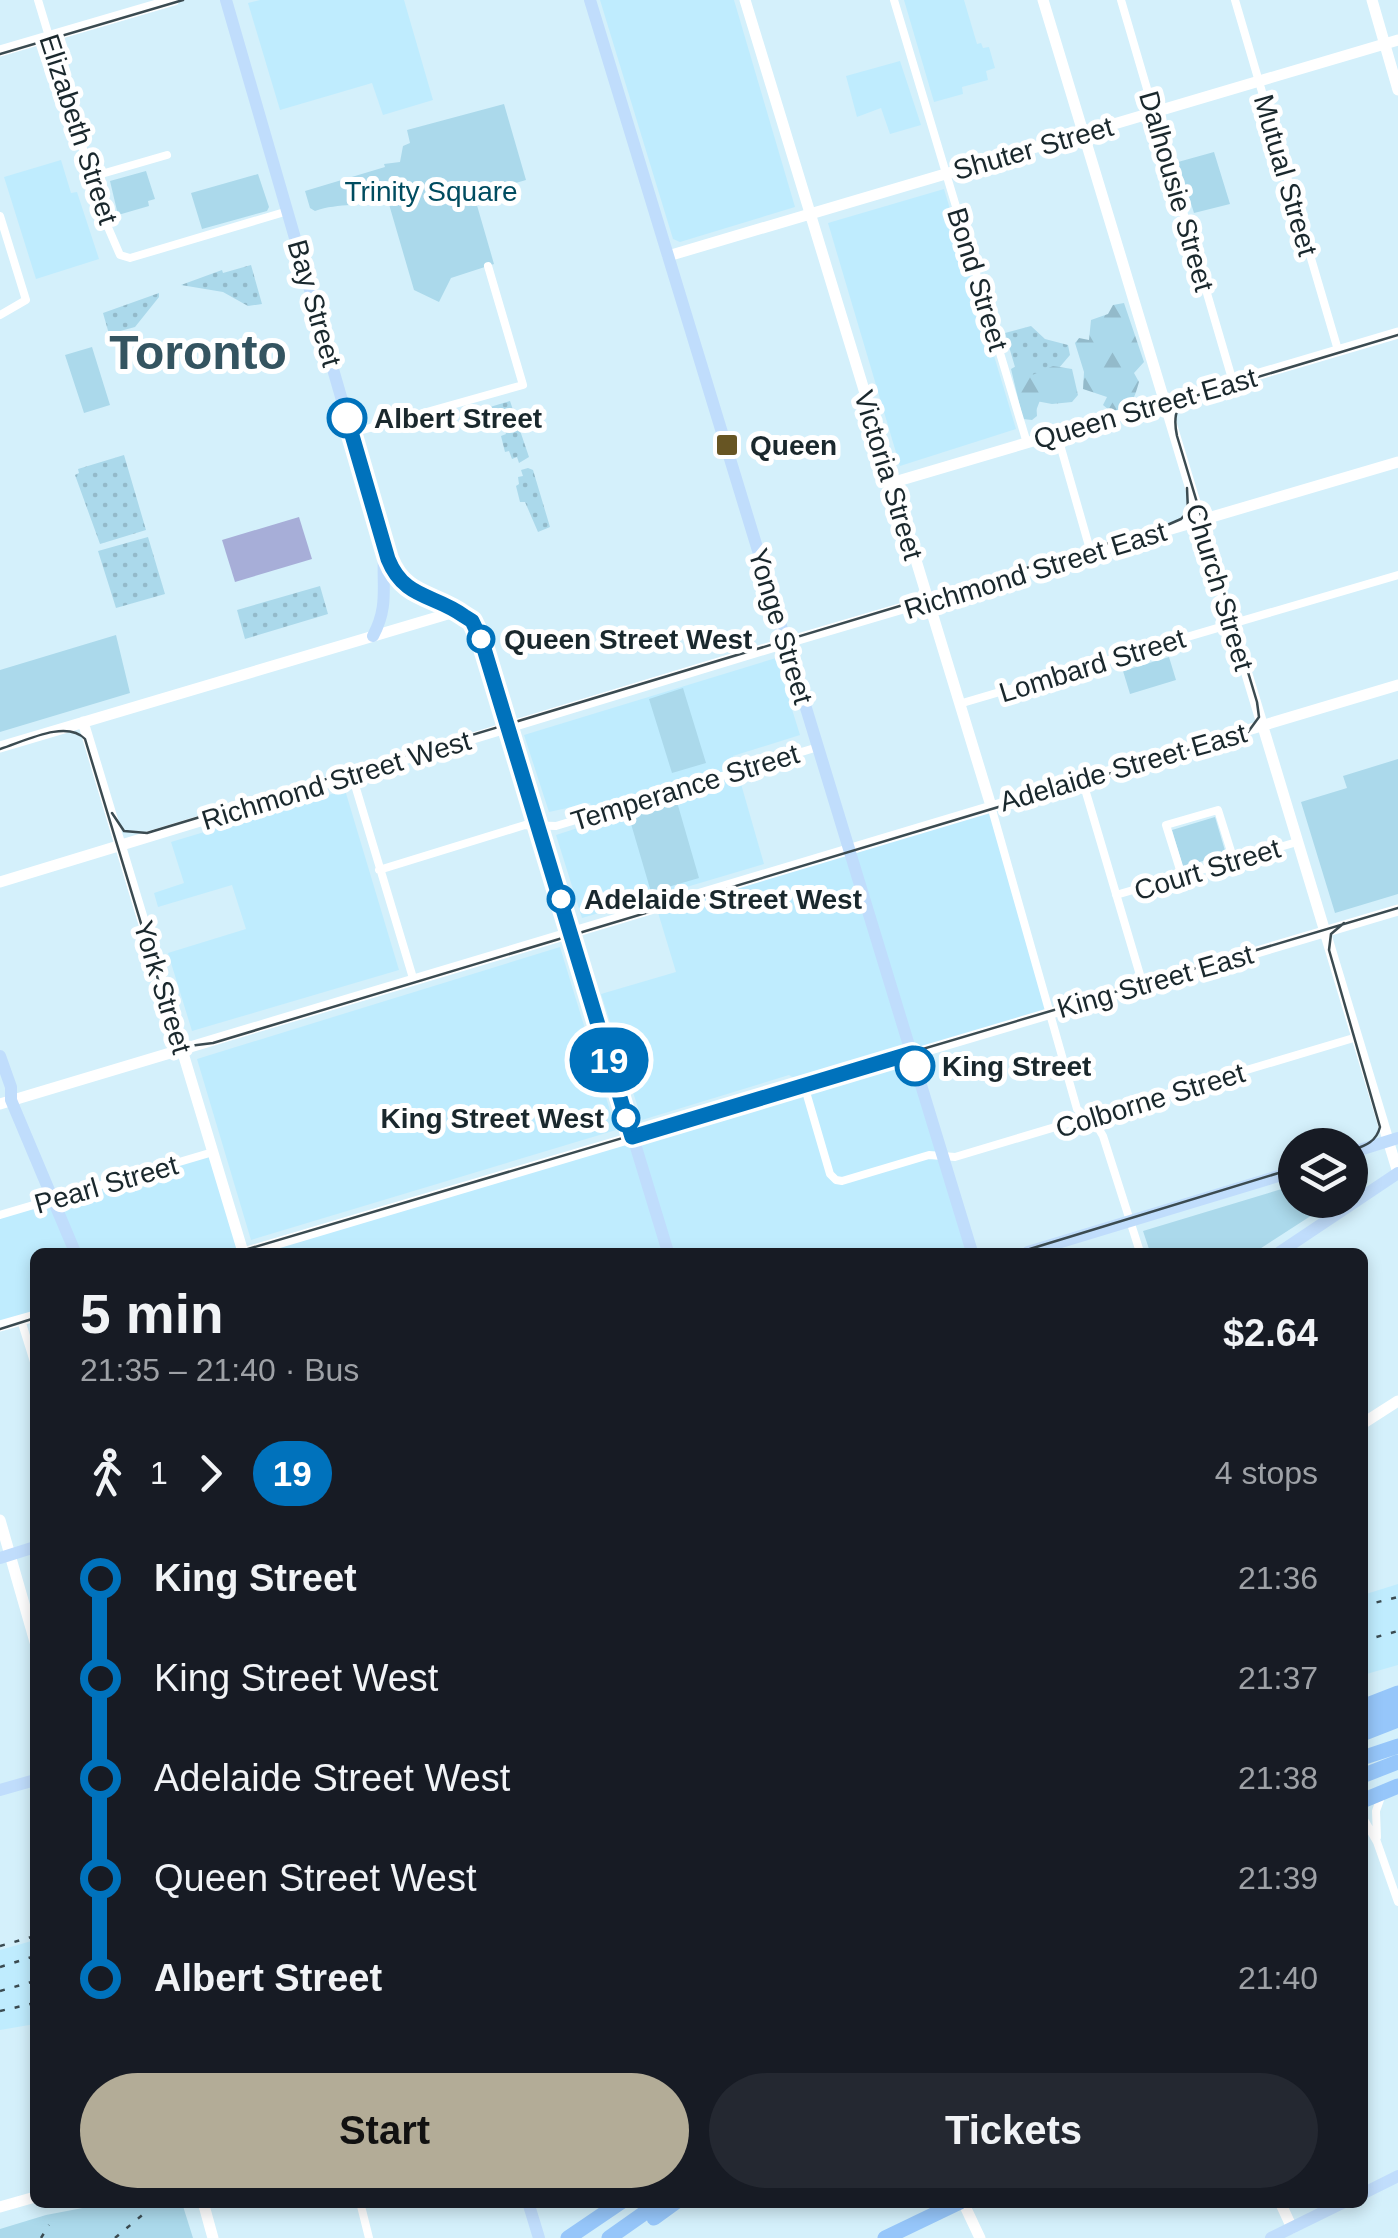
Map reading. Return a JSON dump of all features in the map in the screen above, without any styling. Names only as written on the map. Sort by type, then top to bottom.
[{"type":"highway","points":[[1368,1705],[1398,1693]]},
{"type":"highway","points":[[1368,1718],[1398,1708]]},
{"type":"highway","points":[[1368,1735],[1394,1723]]},
{"type":"highway","points":[[1368,1756],[1398,1746]]},
{"type":"highway","points":[[1368,1774],[1398,1762]]},
{"type":"highway","points":[[1368,1784],[1398,1772]]},
{"type":"highway","points":[[1368,1798],[1392,1788]]},
{"type":"highway","points":[[568,2238],[612,2208]]},
{"type":"highway","points":[[598,2238],[640,2208]]},
{"type":"highway","points":[[609,2238],[652,2208]]},
{"type":"highway","points":[[626,2238],[668,2208]]},
{"type":"highway","points":[[885,2238],[948,2208]]},
{"type":"main road","points":[[0,51],[174,0]]},
{"type":"main road","name":"Bay Street","points":[[226,0],[384,548],[404,586],[458,611]]},
{"type":"main road","name":"Yonge Street","points":[[590,0],[971,1248]]},
{"type":"main road","name":"Victoria Street","points":[[746,0],[990,806]]},
{"type":"main road","name":"Church Street","points":[[1043,0],[1356,1037],[1393,1140],[1398,1173]]},
{"type":"main road","points":[[1372,0],[1391,42],[1398,90]]},
{"type":"main road","name":"Shuter Street","points":[[668,256],[1391,42]]},
{"type":"main road","name":"Queen Street East","points":[[892,483],[1398,333]]},
{"type":"main road","name":"Richmond Street East","points":[[786,643],[1398,462]]},
{"type":"main road","points":[[373,636],[386,604],[382,581],[384,548]]},
{"type":"main road","points":[[0,747],[458,611],[472,621],[509,727],[667,1248]]},
{"type":"main road","name":"Richmond Street West","points":[[0,882],[786,643]]},
{"type":"main road","name":"Adelaide Street East","points":[[849,848],[1398,684]]},
{"type":"main road","name":"York Street","points":[[83,722],[244,1248]]},
{"type":"main road","points":[[6,1102],[849,848]]},
{"type":"main road","name":"King Street East","points":[[912,1053],[1398,910]]},
{"type":"main road","points":[[258,1248],[912,1053]]},
{"type":"main road","points":[[0,1056],[11,1086],[6,1102]]},
{"type":"main road","points":[[0,1090],[73,1248]]},
{"type":"main road","points":[[1368,1148],[1393,1140]]},
{"type":"main road","points":[[1286,1248],[1398,1173]]},
{"type":"main road","points":[[1041,1248],[1278,1176]]},
{"type":"main road","points":[[0,1326],[30,1317]]},
{"type":"main road","points":[[1368,1420],[1398,1401]]},
{"type":"main road","points":[[0,1520],[5,1557],[30,1628]]},
{"type":"main road","points":[[5,1557],[30,1550]]},
{"type":"main road","points":[[0,1790],[30,1781]]},
{"type":"main road","points":[[1368,2191],[1398,2176]]},
{"type":"main road","points":[[0,2207],[30,2198]]},
{"type":"main road","points":[[205,2208],[213,2238]]},
{"type":"main road","points":[[530,2208],[539,2238]]},
{"type":"main road","points":[[964,2208],[980,2238]]},
{"type":"main road","points":[[1283,2208],[1292,2228]]},
{"type":"main road","points":[[1271,2238],[1332,2208]]},
{"type":"street","name":"Elizabeth Street","points":[[38,0],[104,218],[122,256],[130,258],[288,211]]},
{"type":"street","name":"Bond Street","points":[[894,0],[1027,442]]},
{"type":"street","name":"Dalhousie Street","points":[[1120,0],[1233,382]]},
{"type":"street","name":"Mutual Street","points":[[1234,0],[1338,350]]},
{"type":"street","points":[[91,177],[166,155]]},
{"type":"street","points":[[0,216],[26,300],[0,315]]},
{"type":"street","points":[[352,434],[523,385],[488,266]]},
{"type":"street","points":[[1057,434],[1092,553]]},
{"type":"street","name":"Lombard Street","points":[[960,704],[1398,574]]},
{"type":"street","name":"Temperance Street","points":[[379,870],[525,825],[552,827],[818,747]]},
{"type":"street","points":[[352,776],[413,978]]},
{"type":"street","points":[[1082,779],[1143,985]]},
{"type":"street","name":"Victoria Street","points":[[990,806],[1077,1110],[1103,1136],[1139,1248]]},
{"type":"street","points":[[1182,876],[1166,825],[1218,810],[1234,861]]},
{"type":"street","name":"Court Street","points":[[1116,896],[1297,842]]},
{"type":"street","name":"Colborne Street","points":[[804,1086],[833,1179],[845,1180],[929,1155],[956,1157],[1356,1037]]},
{"type":"street","name":"Pearl Street","points":[[0,1215],[213,1152]]},
{"type":"street","points":[[21,1320],[30,1348]]},
{"type":"street","points":[[1377,1842],[1376,1807],[1392,1788]]},
{"type":"street","points":[[1368,1826],[1398,1902]]},
{"type":"street","points":[[362,2208],[369,2238]]},
{"type":"shaded area","points":[[404,0],[433,100],[383,115],[372,83],[280,110],[248,3]]},
{"type":"shaded area","points":[[600,0],[734,0],[795,207],[680,242],[673,239]]},
{"type":"shaded area","points":[[904,0],[964,0],[977,44],[989,47],[995,68],[986,71],[988,80],[962,87],[963,94],[934,102]]},
{"type":"shaded area","points":[[900,61],[921,125],[890,134],[881,108],[857,117],[846,76]]},
{"type":"shaded area","points":[[61,160],[71,193],[77,192],[99,259],[36,279],[4,177]]},
{"type":"shaded area","points":[[944,189],[1016,429],[900,466],[828,223]]},
{"type":"shaded area","points":[[299,517],[312,559],[235,582],[222,540]]},
{"type":"shaded area","points":[[776,658],[800,735],[733,756],[764,864],[582,918],[556,835],[596,822],[590,803],[549,812],[524,735]]},
{"type":"shaded area","points":[[345,790],[399,970],[192,1031],[168,953],[246,929],[232,885],[158,907],[154,893],[184,883],[171,842]]},
{"type":"shaded area","points":[[991,806],[1049,1013],[912,1053],[971,1248],[260,1248],[803,1084],[789,1075],[642,1120],[601,994],[676,972],[656,906]]},
{"type":"shaded area","points":[[560,947],[616,1130],[251,1240],[197,1059]]},
{"type":"shaded area","points":[[213,1152],[242,1248],[30,1248],[30,1317],[0,1326],[0,1215]]},
{"type":"shaded area","points":[[1398,1584],[1398,1665],[1368,1674],[1368,1593]]},
{"type":"shaded area","points":[[30,1941],[30,2025],[0,2030],[0,1950]]},
{"type":"green space","name":"Trinity Square","points":[[504,104],[526,180],[474,195],[494,264],[451,278],[439,302],[414,290],[386,194],[360,204],[315,211],[310,208],[305,191],[400,162],[403,146],[410,143],[407,130]]},
{"type":"green space","points":[[1214,152],[1230,204],[1194,213],[1178,162]]},
{"type":"green space","points":[[146,171],[155,199],[148,201],[149,206],[118,215],[110,181]]},
{"type":"green space","points":[[258,174],[267,211],[202,229],[191,193]]},
{"type":"green space","points":[[251,265],[262,304],[248,306],[223,292],[181,285],[222,270],[223,273]]},
{"type":"green space","points":[[159,293],[135,327],[109,334],[103,313]]},
{"type":"green space","points":[[1124,303],[1144,362],[1134,373],[1139,382],[1130,404],[1109,410],[1103,405],[1107,397],[1083,389],[1084,372],[1075,343],[1079,338],[1089,340],[1091,320],[1108,314],[1113,305]]},
{"type":"green space","points":[[1031,326],[1045,339],[1068,345],[1070,355],[1047,382],[1030,418],[1005,333]]},
{"type":"green space","points":[[92,347],[110,405],[84,413],[65,355]]},
{"type":"green space","points":[[1033,360],[1028,370],[1030,376],[1053,366],[1072,369],[1078,395],[1072,402],[1036,401],[1037,416],[1023,419],[1011,369]]},
{"type":"green space","points":[[510,401],[529,457],[519,463],[517,457],[512,459],[509,451],[505,452],[501,436],[506,434],[498,409],[490,407]]},
{"type":"green space","points":[[124,455],[146,530],[100,544],[75,475],[78,469]]},
{"type":"green space","points":[[521,470],[533,470],[550,527],[538,532],[525,502],[520,502],[516,486],[518,477],[523,476]]},
{"type":"green space","points":[[148,537],[165,594],[116,608],[98,551]]},
{"type":"green space","points":[[320,586],[328,614],[245,639],[237,610]]},
{"type":"green space","points":[[116,635],[130,693],[0,732],[0,670]]},
{"type":"green space","points":[[1169,657],[1176,680],[1130,694],[1123,671]]},
{"type":"green space","points":[[683,688],[706,763],[672,773],[649,699]]},
{"type":"green space","points":[[1398,759],[1398,894],[1335,913],[1301,802],[1347,788],[1343,776]]},
{"type":"green space","points":[[677,802],[699,878],[651,892],[629,817]]},
{"type":"green space","points":[[1215,817],[1226,854],[1183,867],[1172,830]]},
{"type":"green space","points":[[1278,1190],[1278,1218],[1308,1218],[1261,1248],[1149,1248],[1143,1231]]},
{"type":"green space","points":[[83,2208],[184,2208],[193,2238],[0,2238],[0,2229]]},
{"type":"tram line","points":[[0,54],[183,0]]},
{"type":"tram line","points":[[0,749],[56,732],[77,733],[85,739],[174,1032],[189,1046],[213,1043],[1248,732],[1259,717],[1257,702],[1177,436],[1176,414],[1182,404],[1201,394],[1398,335]]},
{"type":"tram line","points":[[112,813],[124,831],[147,833],[1165,526],[1188,511],[1187,488]]},
{"type":"tram line","points":[[251,1248],[1398,908]]},
{"type":"tram line","points":[[1344,923],[1331,934],[1329,950],[1380,1127],[1368,1143]]},
{"type":"tram line","points":[[1033,1248],[1278,1173]]},
{"type":"tram line","points":[[0,1329],[30,1320]]},
{"type":"railway","points":[[1368,1604],[1398,1597]]},
{"type":"railway","points":[[1368,1639],[1398,1631]]},
{"type":"railway","points":[[0,1946],[30,1937]]},
{"type":"railway","points":[[0,1967],[30,1958]]},
{"type":"railway","points":[[0,1991],[30,1982]]},
{"type":"railway","points":[[0,2011],[30,2004]]},
{"type":"railway","points":[[115,2238],[147,2211]]},
{"type":"railway","points":[[41,2238],[49,2225]]},
{"type":"bus line","name":"19","points":[[347,418],[397,579],[472,621],[482,642],[632,1137],[912,1053],[915,1066]]},
{"type":"place","name":"Albert Street","points":[[347,418]]},
{"type":"place","name":"Queen","points":[[727,445]]},
{"type":"place","name":"Queen Street West","points":[[481,639]]},
{"type":"place","name":"Adelaide Street West","points":[[561,899]]},
{"type":"place","name":"King Street","points":[[915,1066]]},
{"type":"place","name":"King Street West","points":[[626,1118]]},
{"type":"district","name":"Toronto","points":[[198,352]]}]
